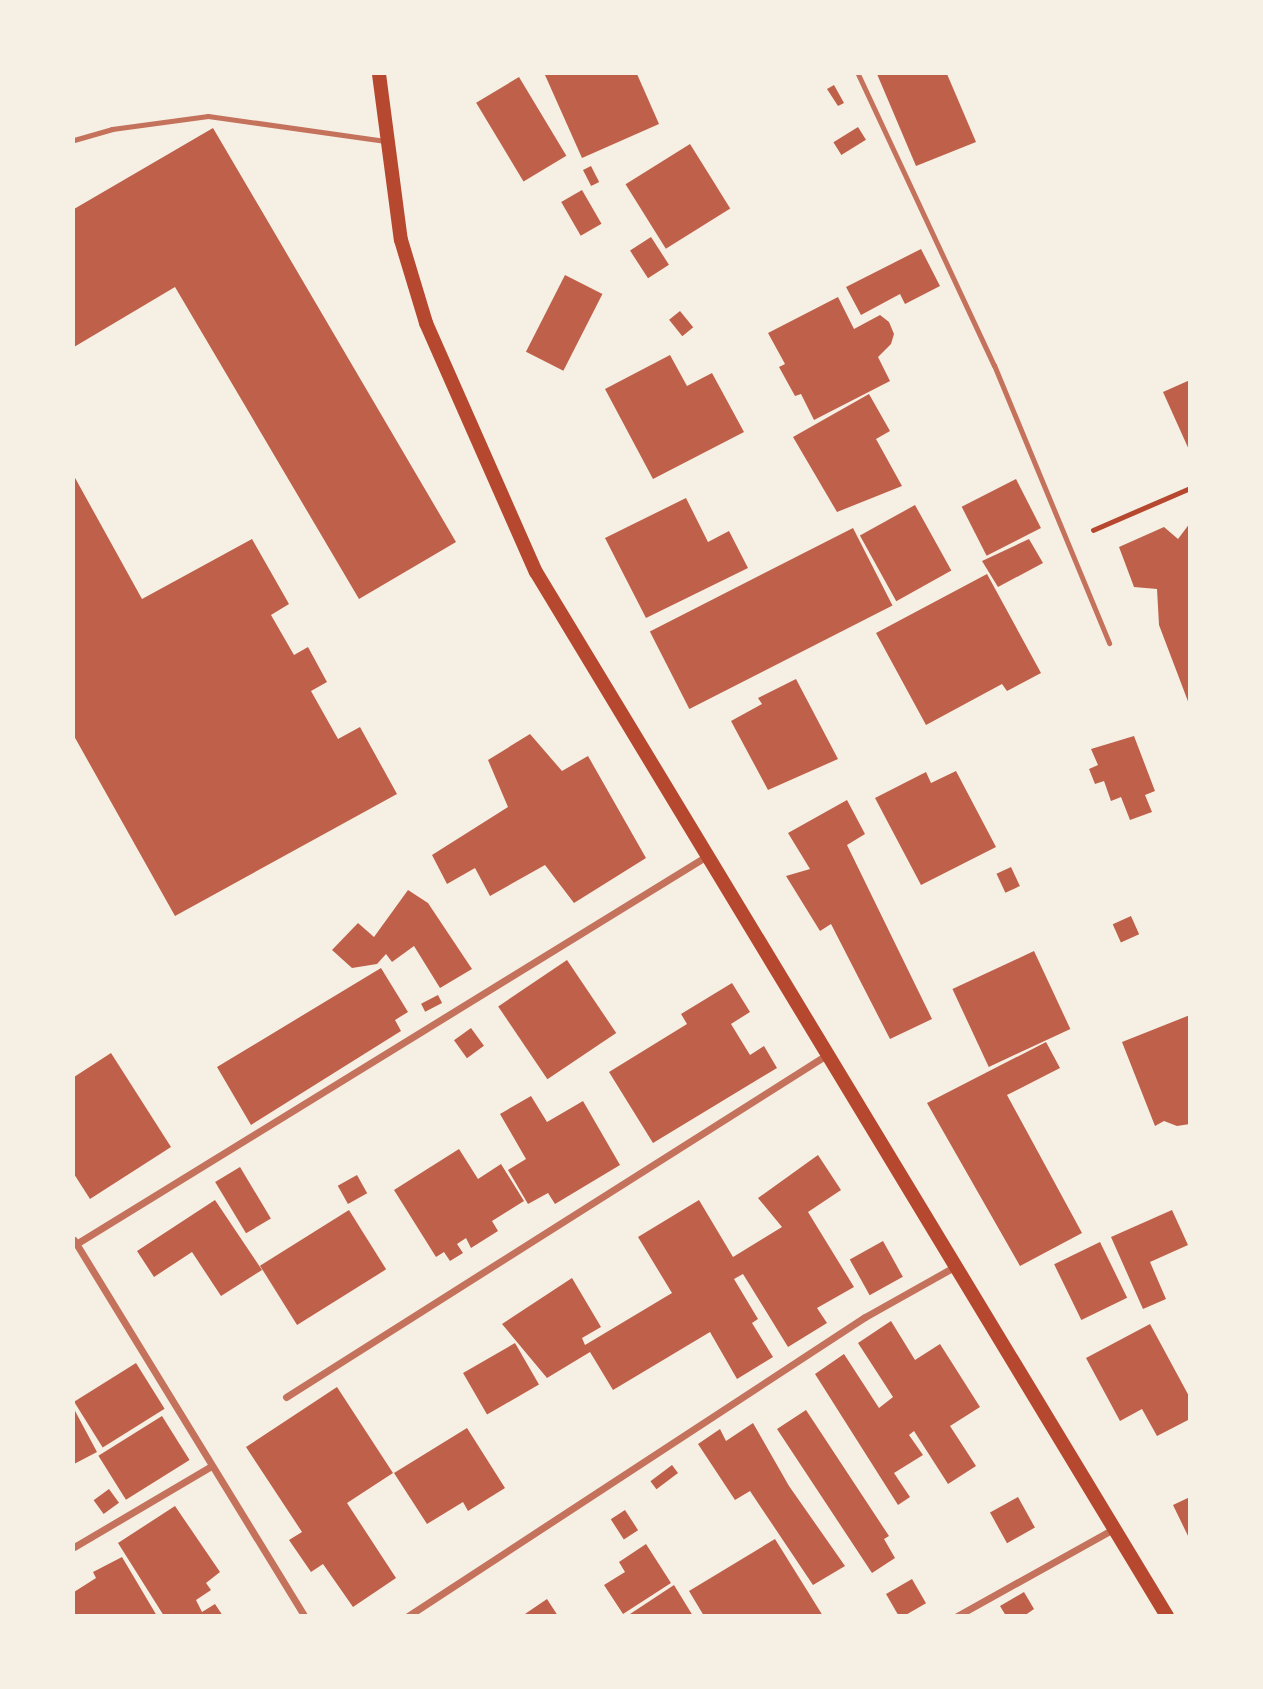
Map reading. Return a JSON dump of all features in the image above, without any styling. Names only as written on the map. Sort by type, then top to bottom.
[{"type":"main road","points":[[379,74],[384,141],[401,240],[426,323],[536,572],[1167,1615]]},
{"type":"street","points":[[304,1615],[210,1467],[75,1242],[708,855]]},
{"type":"street","points":[[286,1397],[828,1054]]},
{"type":"street","points":[[408,1615],[865,1317],[956,1266]]},
{"type":"street","points":[[74,1547],[210,1467]]},
{"type":"street","points":[[957,1615],[1115,1528]]},
{"type":"lane","points":[[858,74],[994,365],[1071,542],[1109,643]]},
{"type":"lane","points":[[74,141],[112,129],[208,116],[384,141]]},
{"type":"path","points":[[1071,542],[1189,488]]},
{"type":"building","points":[[637,74],[659,124],[582,158],[545,75]]},
{"type":"building","points":[[877,74],[947,74],[976,142],[916,166]]},
{"type":"building","points":[[519,77],[566,156],[524,182],[476,103]]},
{"type":"building","points":[[834,85],[844,103],[838,106],[827,89]]},
{"type":"building","points":[[858,127],[866,140],[841,155],[833,142]]},
{"type":"building","points":[[213,128],[456,542],[359,599],[175,287],[74,347],[74,209]]},
{"type":"building","points":[[690,144],[730,208],[666,249],[626,184]]},
{"type":"building","points":[[591,166],[599,182],[591,186],[583,170]]},
{"type":"building","points":[[582,190],[602,224],[581,236],[561,202]]},
{"type":"building","points":[[651,237],[669,265],[648,278],[630,251]]},
{"type":"building","points":[[921,249],[940,286],[905,304],[900,294],[861,315],[846,287]]},
{"type":"building","points":[[565,275],[602,294],[563,371],[526,352]]},
{"type":"building","points":[[838,297],[854,329],[880,315],[889,322],[894,334],[891,344],[878,357],[890,381],[814,420],[801,394],[795,396],[779,367],[785,364],[768,333]]},
{"type":"building","points":[[680,311],[693,327],[682,336],[669,320]]},
{"type":"building","points":[[670,355],[687,386],[712,373],[744,432],[653,479],[605,389]]},
{"type":"building","points":[[1190,380],[1190,452],[1163,392]]},
{"type":"building","points":[[869,394],[890,431],[876,439],[902,486],[837,512],[793,437]]},
{"type":"building","points":[[74,476],[142,599],[252,539],[289,604],[271,615],[294,655],[308,647],[327,682],[311,691],[338,739],[360,727],[397,794],[175,916],[74,736]]},
{"type":"building","points":[[1016,479],[1041,528],[987,556],[962,507]]},
{"type":"building","points":[[686,498],[708,542],[729,531],[748,568],[646,618],[605,538]]},
{"type":"building","points":[[915,505],[951,571],[896,601],[860,536]]},
{"type":"building","points":[[1190,523],[1189,704],[1159,625],[1157,589],[1134,587],[1119,547],[1164,527],[1178,539]]},
{"type":"building","points":[[853,528],[892,606],[689,709],[650,632]]},
{"type":"building","points":[[1029,539],[1043,563],[998,587],[982,561]]},
{"type":"building","points":[[987,574],[1041,673],[1007,691],[1002,684],[926,725],[876,633]]},
{"type":"building","points":[[796,679],[838,759],[768,790],[731,721],[762,704],[758,698]]},
{"type":"building","points":[[530,734],[562,771],[588,756],[646,858],[574,903],[545,865],[490,896],[475,868],[447,884],[432,855],[508,807],[488,760]]},
{"type":"building","points":[[1134,736],[1155,791],[1145,795],[1152,812],[1130,820],[1121,797],[1111,801],[1104,781],[1095,784],[1089,769],[1098,765],[1091,749]]},
{"type":"building","points":[[956,771],[996,847],[921,885],[875,798],[926,772],[931,783]]},
{"type":"building","points":[[847,800],[865,834],[847,845],[932,1019],[890,1039],[831,924],[820,931],[786,876],[810,869],[788,833]]},
{"type":"building","points":[[1011,867],[1020,886],[1005,893],[996,874]]},
{"type":"building","points":[[408,890],[428,903],[472,969],[440,988],[414,946],[392,962],[386,954],[377,964],[352,968],[332,950],[358,923],[374,937]]},
{"type":"building","points":[[1131,916],[1139,934],[1121,942],[1113,924]]},
{"type":"building","points":[[1034,951],[1070,1029],[989,1067],[952,989]]},
{"type":"building","points":[[567,960],[616,1033],[547,1079],[498,1006]]},
{"type":"building","points":[[381,968],[408,1012],[395,1020],[401,1031],[251,1125],[217,1067]]},
{"type":"building","points":[[732,983],[750,1012],[731,1024],[750,1055],[764,1046],[777,1068],[653,1143],[609,1072],[687,1024],[681,1014]]},
{"type":"building","points":[[438,995],[442,1003],[425,1012],[421,1004]]},
{"type":"building","points":[[1190,1015],[1190,1124],[1177,1126],[1164,1121],[1155,1126],[1122,1042]]},
{"type":"building","points":[[471,1028],[484,1046],[467,1058],[454,1040]]},
{"type":"building","points":[[1046,1042],[1060,1068],[1007,1095],[1082,1233],[1020,1266],[927,1103]]},
{"type":"building","points":[[111,1053],[171,1147],[90,1199],[74,1174],[74,1077]]},
{"type":"building","points":[[531,1096],[547,1122],[583,1101],[620,1165],[555,1204],[548,1193],[528,1204],[508,1170],[526,1159],[500,1114]]},
{"type":"building","points":[[459,1149],[478,1179],[501,1164],[524,1201],[492,1221],[498,1231],[471,1248],[466,1238],[457,1244],[463,1253],[450,1261],[444,1252],[436,1257],[394,1190]]},
{"type":"building","points":[[818,1155],[841,1190],[808,1212],[854,1287],[817,1308],[827,1323],[788,1347],[743,1274],[734,1279],[758,1319],[752,1323],[773,1357],[737,1379],[710,1332],[613,1390],[590,1352],[547,1378],[502,1324],[572,1278],[601,1327],[582,1338],[585,1345],[672,1293],[638,1237],[699,1200],[733,1257],[782,1227],[758,1198]]},
{"type":"building","points":[[240,1167],[271,1218],[246,1233],[215,1182]]},
{"type":"building","points":[[357,1175],[367,1193],[348,1204],[338,1186]]},
{"type":"building","points":[[215,1200],[262,1270],[221,1296],[192,1252],[154,1277],[137,1251]]},
{"type":"building","points":[[349,1210],[386,1269],[297,1325],[260,1266]]},
{"type":"building","points":[[1172,1210],[1188,1245],[1150,1262],[1166,1299],[1143,1309],[1111,1237]]},
{"type":"building","points":[[883,1241],[903,1277],[870,1295],[850,1259]]},
{"type":"building","points":[[1100,1242],[1127,1298],[1081,1320],[1054,1264]]},
{"type":"building","points":[[891,1321],[915,1360],[940,1344],[980,1407],[950,1426],[976,1466],[948,1484],[914,1431],[909,1435],[923,1455],[894,1473],[910,1497],[898,1505],[815,1374],[844,1354],[879,1408],[893,1397],[858,1343]]},
{"type":"building","points":[[1150,1324],[1190,1398],[1190,1419],[1157,1436],[1142,1409],[1120,1421],[1086,1358]]},
{"type":"building","points":[[515,1343],[539,1385],[487,1415],[463,1373]]},
{"type":"building","points":[[136,1363],[165,1409],[103,1447],[74,1402]]},
{"type":"building","points":[[337,1387],[393,1473],[347,1503],[396,1578],[353,1607],[323,1564],[311,1572],[289,1540],[302,1532],[246,1447]]},
{"type":"building","points":[[74,1409],[97,1452],[74,1464]]},
{"type":"building","points":[[806,1410],[889,1536],[884,1539],[895,1558],[872,1573],[777,1429]]},
{"type":"building","points":[[162,1416],[190,1460],[126,1500],[98,1456]]},
{"type":"building","points":[[753,1423],[789,1486],[845,1566],[813,1585],[750,1491],[735,1500],[698,1444],[720,1429],[726,1441]]},
{"type":"building","points":[[467,1428],[505,1488],[468,1511],[463,1502],[427,1524],[394,1473]]},
{"type":"building","points":[[672,1465],[678,1473],[656,1489],[650,1481]]},
{"type":"building","points":[[109,1489],[119,1503],[104,1514],[94,1500]]},
{"type":"building","points":[[1018,1497],[1035,1528],[1007,1543],[990,1513]]},
{"type":"building","points":[[1190,1497],[1190,1540],[1173,1505]]},
{"type":"building","points":[[175,1506],[220,1572],[206,1583],[211,1590],[196,1600],[202,1612],[215,1604],[223,1616],[164,1616],[118,1543]]},
{"type":"building","points":[[625,1510],[638,1530],[624,1539],[611,1519]]},
{"type":"building","points":[[775,1539],[823,1616],[704,1616],[689,1591]]},
{"type":"building","points":[[646,1544],[671,1583],[623,1614],[604,1585],[625,1572],[619,1562]]},
{"type":"building","points":[[122,1557],[157,1616],[74,1616],[74,1592],[96,1578],[93,1572]]},
{"type":"building","points":[[912,1579],[926,1603],[904,1616],[899,1616],[886,1594]]},
{"type":"building","points":[[674,1585],[693,1616],[627,1616]]},
{"type":"building","points":[[1024,1592],[1034,1609],[1024,1616],[1006,1616],[1000,1606]]},
{"type":"building","points":[[547,1599],[558,1616],[522,1616]]}]
